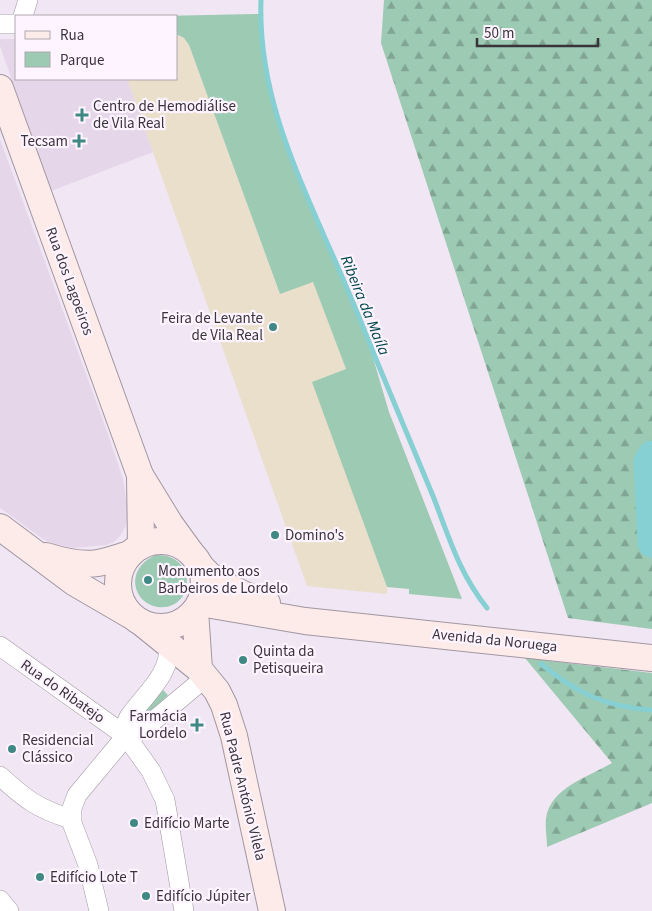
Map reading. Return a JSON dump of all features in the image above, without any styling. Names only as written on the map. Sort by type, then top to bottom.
[{"type":"main road","name":"Rua dos Lagoeiros","points":[[0,88],[140,475],[170,524],[196,560]]},
{"type":"main road","name":"Rua dos Lagoeiros","points":[[135,550],[140,475]]},
{"type":"main road","points":[[0,527],[75,582],[136,619],[155,627],[169,627],[182,622],[198,607]]},
{"type":"main road","points":[[38,554],[64,561],[98,563],[153,542],[167,542],[180,545],[196,560],[204,578],[204,591],[198,607],[202,673]]},
{"type":"main road","points":[[135,550],[122,565],[118,578],[118,591],[122,604],[136,619]]},
{"type":"main road","name":"Avenida da Noruega","points":[[196,560],[214,580],[245,595],[338,624]]},
{"type":"main road","name":"Avenida da Noruega","points":[[198,607],[652,658]]},
{"type":"main road","name":"Rua Padre António Vilela","points":[[136,619],[202,673],[221,698],[234,736],[272,911]]},
{"type":"street","points":[[23,15],[28,0]]},
{"type":"street","points":[[0,24],[15,24]]},
{"type":"street","points":[[99,911],[91,874],[74,831],[72,808],[77,796],[126,736],[126,724],[129,717],[165,668],[169,654],[168,644]]},
{"type":"street","name":"Rua do Ribatejo","points":[[0,646],[126,736],[151,771],[165,800],[184,911]]},
{"type":"street","points":[[126,736],[136,734],[146,727],[202,673]]},
{"type":"street","points":[[0,776],[34,804],[48,812],[72,819]]},
{"type":"street","points":[[0,900],[9,911]]},
{"type":"shaded area","name":"Feira de Levante de Vila Real","points":[[178,35],[184,38],[189,45],[280,294],[313,281],[346,369],[313,382],[387,587],[387,594],[307,586],[127,80],[178,80]]},
{"type":"shaded area","name":"Centro de Hemodiálise de Vila Real","points":[[0,39],[15,39],[15,80],[127,80],[153,152],[51,191],[0,46]]},
{"type":"shaded area","points":[[0,139],[123,479],[128,512],[126,525],[121,535],[114,542],[107,545],[73,548],[46,541],[0,508]]},
{"type":"green space","points":[[384,0],[652,0],[652,629],[568,618],[381,43]]},
{"type":"green space","points":[[260,14],[261,47],[267,78],[286,143],[366,334],[389,412],[462,599],[409,594],[409,589],[387,587],[312,382],[346,369],[313,282],[280,294],[189,45],[184,38],[178,35],[178,16]]},
{"type":"green space","points":[[156,555],[170,557],[180,563],[185,572],[187,582],[185,592],[179,600],[170,606],[158,607],[150,605],[145,602],[136,589],[135,582],[138,571],[145,561]]},
{"type":"green space","points":[[525,658],[652,673],[652,803],[547,847],[546,819],[549,808],[555,799],[572,784],[612,763]]},
{"type":"green space","points":[[163,690],[168,695],[141,722],[138,719]]},
{"type":"waterway","name":"Ribeira da Maíla","points":[[261,0],[261,32],[265,63],[271,93],[289,151],[462,568],[477,595],[487,608]]},
{"type":"waterway","points":[[652,455],[648,462],[652,543]]},
{"type":"waterway","name":"Ribeira da Maíla","points":[[541,664],[567,683],[592,697],[620,706],[652,710]]},
{"type":"place","name":"Centro de Hemodiálise de Vila Real","points":[[82,115]]},
{"type":"place","name":"Tecsam","points":[[79,141]]},
{"type":"place","name":"Feira de Levante de Vila Real","points":[[273,327]]},
{"type":"place","name":"Domino's","points":[[275,535]]},
{"type":"place","name":"Monumento aos Barbeiros de Lordelo","points":[[148,580]]},
{"type":"place","name":"Quinta da Petisqueira","points":[[243,660]]},
{"type":"place","name":"Farmácia Lordelo","points":[[197,725]]},
{"type":"place","name":"Residencial Clássico","points":[[12,749]]},
{"type":"place","name":"Edifício Marte","points":[[134,823]]},
{"type":"place","name":"Edifício Lote T","points":[[40,877]]},
{"type":"place","name":"Edifício Júpiter","points":[[146,896]]}]
